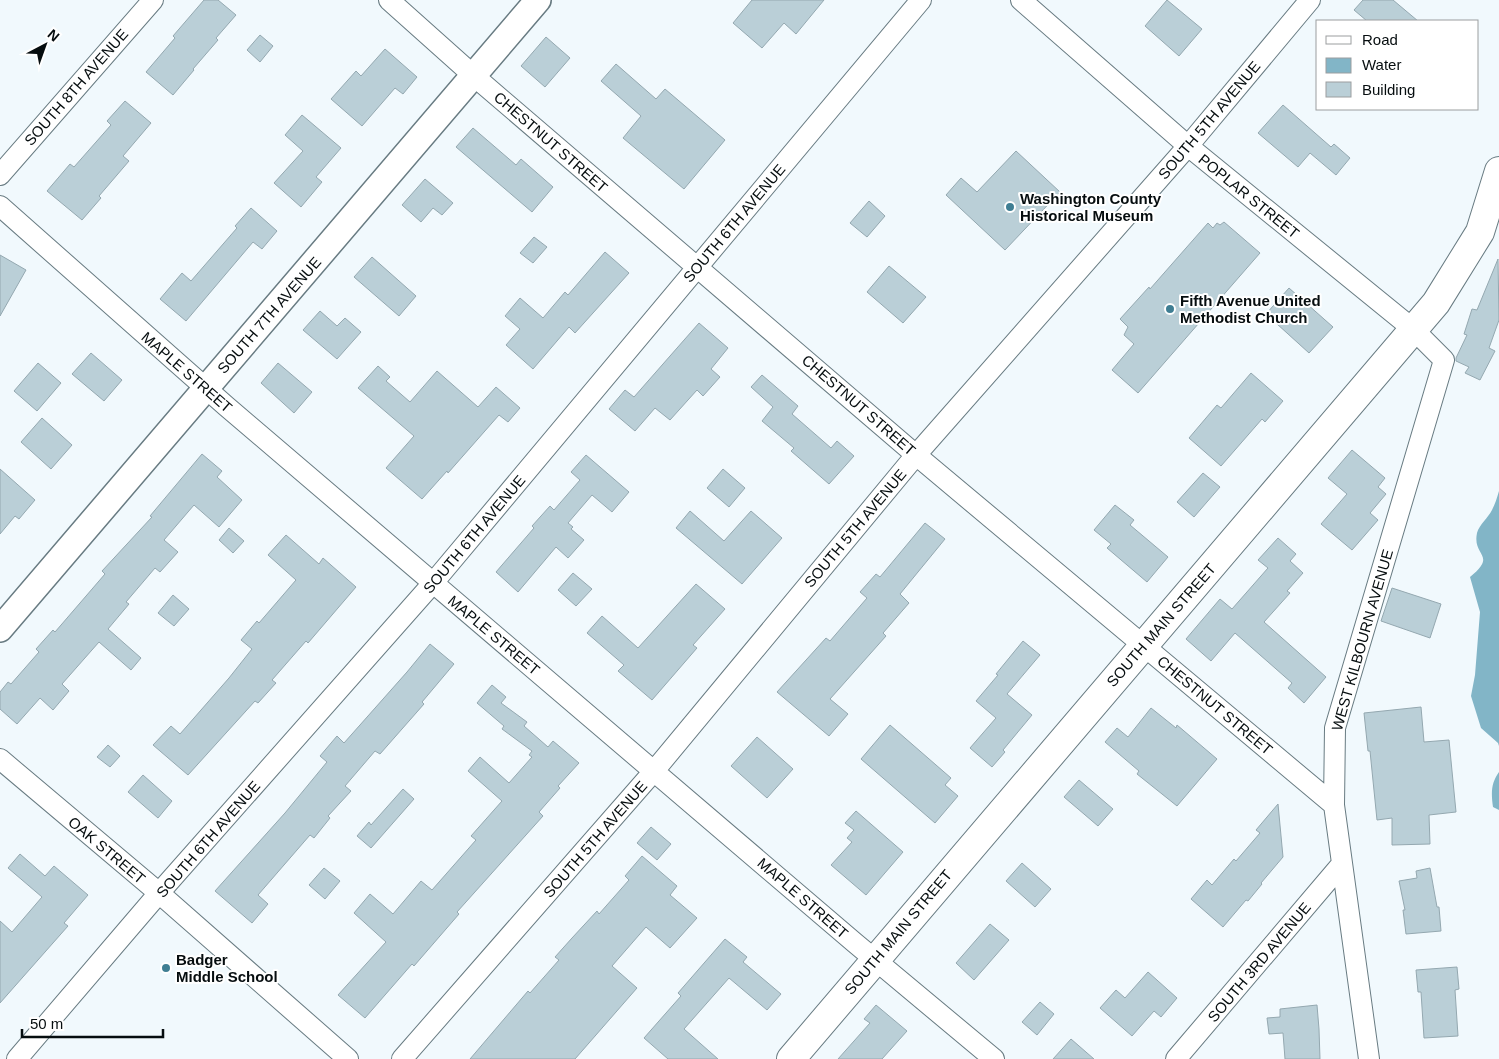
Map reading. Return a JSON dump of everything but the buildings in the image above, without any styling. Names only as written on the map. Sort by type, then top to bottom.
[{"type":"main road","name":"SOUTH MAIN STREET","points":[[791,1059],[874,959],[1436,303],[1480,232],[1499,171]]},
{"type":"street","name":"SOUTH 8TH AVENUE","points":[[0,175],[152,0]]},
{"type":"street","name":"CHESTNUT STREET","points":[[389,0],[474,76],[916,455],[1334,805]]},
{"type":"street","name":"SOUTH 7TH AVENUE","points":[[0,629],[538,0]]},
{"type":"street","name":"SOUTH 6TH AVENUE","points":[[18,1059],[159,893],[433,583],[921,0]]},
{"type":"street","name":"POPLAR STREET","points":[[1021,0],[1188,146],[1413,329]]},
{"type":"street","name":"SOUTH 5TH AVENUE","points":[[402,1059],[654,771],[916,455],[1188,146],[1310,0]]},
{"type":"street","name":"MAPLE STREET","points":[[0,206],[206,389],[874,959],[994,1059]]},
{"type":"street","name":"WEST KILBOURN AVENUE","points":[[1369,1059],[1334,805],[1335,728],[1444,360],[1413,329]]},
{"type":"street","name":"OAK STREET","points":[[0,759],[159,893],[348,1059]]},
{"type":"street","name":"SOUTH 3RD AVENUE","points":[[1176,1059],[1341,865]]},
{"type":"water","points":[[1499,491],[1499,746],[1481,728],[1471,696],[1475,675],[1480,612],[1470,577],[1482,564],[1483,559],[1476,541],[1477,533],[1492,510]]},
{"type":"water","points":[[1499,772],[1499,810],[1493,807],[1492,793],[1494,780]]},
{"type":"place","name":"Washington County Historical Museum","points":[[1010,207]]},
{"type":"place","name":"Fifth Avenue United Methodist Church","points":[[1170,309]]},
{"type":"place","name":"Badger Middle School","points":[[166,968]]}]
